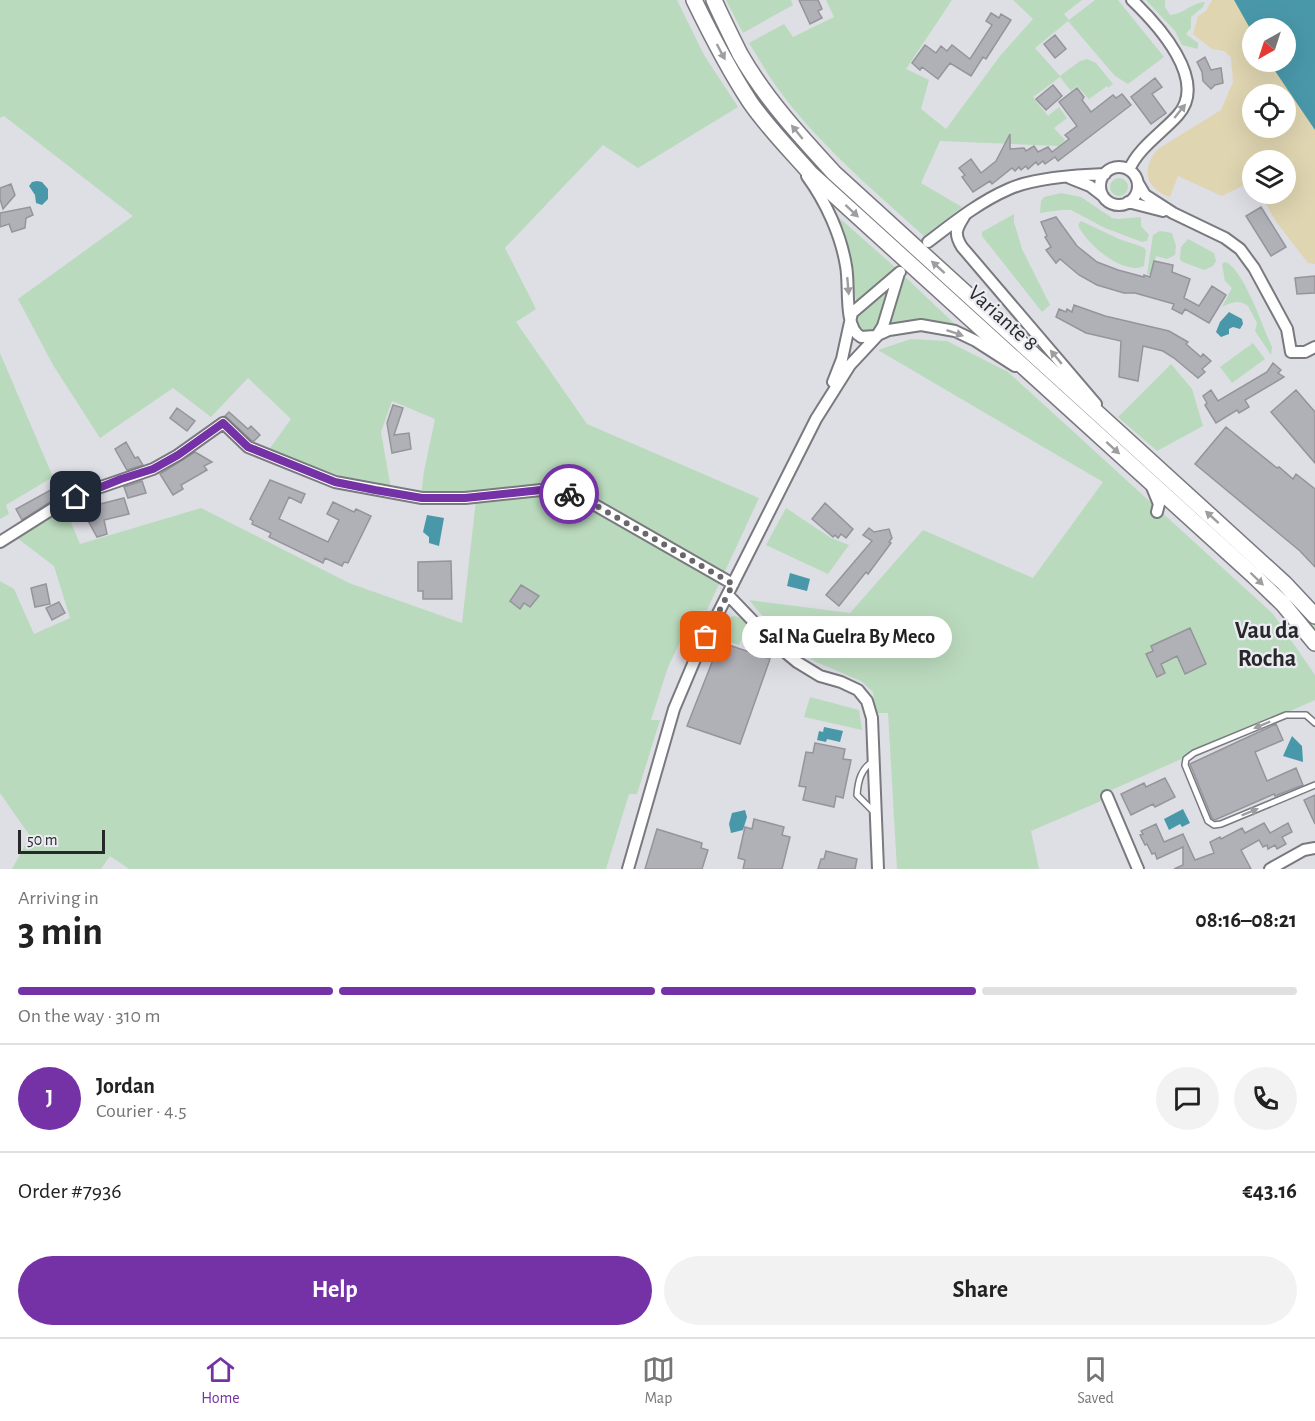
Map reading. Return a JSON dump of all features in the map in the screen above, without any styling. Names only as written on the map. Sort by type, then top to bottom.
[{"type":"main road","name":"Variante 8","points":[[694,0],[745,94],[780,140],[818,180],[1276,597],[1315,643]]},
{"type":"main road","name":"Variante 8","points":[[714,0],[741,55],[771,100],[801,138],[834,173],[1284,583],[1315,616]]},
{"type":"street","points":[[1129,170],[1132,162],[1179,114],[1187,103],[1188,94],[1183,68],[1172,45],[1158,25],[1132,0]]},
{"type":"street","points":[[780,140],[810,179],[835,228],[846,265],[852,330],[857,335],[868,338],[889,330],[921,325],[954,331],[976,341],[1016,366],[1070,409]]},
{"type":"street","points":[[962,247],[954,240],[945,237],[928,242],[965,214],[1010,188],[1037,180],[1105,174],[1118,167],[1129,170],[1134,174],[1145,195],[1173,213],[1225,238],[1240,249],[1254,268],[1287,329],[1292,352],[1305,352],[1315,347]]},
{"type":"street","points":[[1104,197],[1101,183],[1105,174]]},
{"type":"street","points":[[1070,178],[1090,186],[1114,204],[1128,202],[1136,194],[1138,183]]},
{"type":"street","points":[[1128,202],[1173,213]]},
{"type":"street","points":[[965,214],[957,229],[956,238],[962,247],[1121,434]]},
{"type":"street","points":[[628,869],[674,709],[696,657],[824,405],[842,359],[854,309],[900,272],[883,326],[850,365],[824,405]]},
{"type":"street","points":[[0,542],[57,506],[112,482],[153,469],[178,455],[223,423],[248,447],[335,482],[433,498],[465,498],[541,490],[564,492],[588,501],[733,584]]},
{"type":"street","points":[[728,596],[773,642],[797,662],[820,676],[858,690],[867,701],[872,718],[878,869]]},
{"type":"street","points":[[1107,796],[1138,869]]},
{"type":"street","points":[[1270,869],[1304,850],[1315,848]]},
{"type":"lane","points":[[1315,723],[1305,715],[1286,715],[1194,753],[1186,759],[1185,765],[1208,821],[1214,825],[1315,784]]},
{"type":"lane","points":[[874,761],[866,765],[857,795],[876,815]]},
{"type":"green space","points":[[0,0],[677,0],[704,55],[738,107],[638,168],[603,145],[505,248],[536,309],[516,322],[587,424],[759,498],[707,610],[695,611],[668,667],[651,720],[660,720],[637,794],[629,794],[606,869],[129,869],[110,856],[101,869],[12,869],[30,836],[0,793],[0,581],[14,589],[34,634],[70,618],[54,566],[17,538],[65,508],[80,544],[201,508],[349,583],[462,623],[477,492],[421,496],[435,419],[392,401],[381,432],[391,489],[363,484],[268,451],[291,419],[248,378],[211,417],[173,388],[100,438],[53,365],[18,299],[133,216],[4,116],[0,118]]},
{"type":"green space","points":[[700,0],[705,0],[754,90],[814,162],[1297,604],[1315,626],[1315,634],[797,152],[749,89]]},
{"type":"green space","points":[[726,0],[791,0],[793,5],[743,33]]},
{"type":"green space","points":[[826,0],[952,0],[906,69],[929,80],[921,109],[946,129],[1000,56],[1033,19],[1013,0],[1082,0],[1064,14],[1069,20],[1095,0],[1118,0],[1164,57],[1128,84],[1115,76],[1068,21],[1035,48],[1060,76],[1080,61],[1087,59],[1096,63],[1113,84],[1089,99],[1077,86],[1071,91],[1060,77],[1033,97],[1048,116],[1059,107],[1067,118],[1054,128],[1065,140],[1059,146],[940,141],[921,183],[962,207],[924,236],[846,165],[809,127],[776,86],[749,43],[784,24],[793,37],[834,17]]},
{"type":"green space","points":[[1146,0],[1165,0],[1165,7],[1170,15],[1205,2],[1203,7],[1191,17],[1191,28],[1186,34],[1198,43],[1198,49],[1182,45],[1175,31]]},
{"type":"green space","points":[[1119,178],[1125,181],[1128,187],[1125,193],[1119,196],[1113,193],[1110,187],[1113,181]]},
{"type":"green space","points":[[1061,193],[1081,197],[1112,218],[1141,217],[1141,226],[1149,235],[1147,241],[1142,242],[1105,228],[1071,210],[1040,213],[1041,201],[1044,197]]},
{"type":"green space","points":[[1014,214],[1022,249],[1050,305],[1042,312],[982,236],[982,232]]},
{"type":"green space","points":[[837,216],[897,269],[856,301],[848,255]]},
{"type":"green space","points":[[1081,221],[1119,239],[1143,247],[1146,250],[1144,266],[1136,268],[1126,266],[1106,256],[1082,233],[1078,225]]},
{"type":"green space","points":[[1160,231],[1172,233],[1176,246],[1175,255],[1167,259],[1156,256],[1151,275],[1147,274],[1153,235]]},
{"type":"green space","points":[[1188,239],[1214,253],[1216,261],[1213,266],[1204,270],[1180,260],[1181,247]]},
{"type":"green space","points":[[1225,262],[1237,273],[1250,295],[1272,347],[1271,355],[1255,331],[1257,323],[1248,306],[1235,302],[1222,307],[1232,288],[1225,281],[1222,264]]},
{"type":"green space","points":[[903,275],[958,327],[917,320],[888,326]]},
{"type":"green space","points":[[885,294],[876,329],[866,332],[857,324],[858,316]]},
{"type":"green space","points":[[911,339],[947,341],[1008,372],[1273,614],[1315,675],[1315,700],[1100,795],[1101,801],[1031,831],[1039,869],[897,869],[888,713],[876,713],[873,692],[861,681],[816,662],[781,638],[749,600],[850,613],[923,530],[1033,578],[1103,482],[878,350]]},
{"type":"green space","points":[[1253,343],[1265,359],[1232,383],[1220,367]]},
{"type":"green space","points":[[0,353],[53,477],[6,505],[9,514],[0,519]]},
{"type":"green space","points":[[1171,364],[1192,389],[1203,426],[1157,451],[1118,417]]},
{"type":"green space","points":[[786,508],[831,538],[849,545],[828,574],[766,545]]},
{"type":"green space","points":[[734,616],[742,618],[748,625],[739,645],[718,638],[726,619]]},
{"type":"green space","points":[[810,697],[859,710],[862,730],[804,717]]},
{"type":"sand","points":[[1212,0],[1307,0],[1315,14],[1315,264],[1308,263],[1277,223],[1266,204],[1296,204],[1296,150],[1242,150],[1242,186],[1222,196],[1178,176],[1170,197],[1155,189],[1148,177],[1149,163],[1158,149],[1221,110],[1233,82],[1231,57],[1224,51],[1212,49],[1193,34],[1198,16],[1206,11]]},
{"type":"water","points":[[1234,0],[1315,0],[1315,130],[1296,102],[1296,84],[1284,84],[1276,72],[1296,72],[1296,18],[1244,18]]},
{"type":"water","points":[[32,182],[42,182],[48,189],[48,199],[42,205],[36,203],[35,195],[29,186]]},
{"type":"water","points":[[1229,312],[1242,319],[1243,324],[1240,329],[1233,327],[1229,329],[1229,334],[1221,337],[1216,332],[1220,322]]},
{"type":"water","points":[[427,515],[444,518],[439,546],[429,543],[429,537],[423,532]]},
{"type":"water","points":[[790,573],[810,579],[807,591],[787,586]]},
{"type":"water","points":[[824,727],[843,731],[840,742],[827,739],[826,742],[817,740],[819,731],[823,732]]},
{"type":"water","points":[[1292,736],[1302,746],[1303,762],[1283,756]]},
{"type":"water","points":[[1183,809],[1190,823],[1182,827],[1180,824],[1169,830],[1164,819]]},
{"type":"water","points":[[745,810],[747,817],[743,830],[731,833],[729,824],[732,813]]},
{"type":"building","points":[[799,0],[818,0],[822,9],[818,11],[822,18],[810,24]]},
{"type":"building","points":[[991,13],[999,18],[1001,14],[1011,20],[986,59],[983,57],[971,76],[950,63],[938,79],[922,67],[920,70],[912,63],[925,45],[936,53],[941,46],[947,51],[952,45],[970,59],[992,25],[986,21]]},
{"type":"building","points":[[1055,35],[1066,49],[1055,58],[1044,44]]},
{"type":"building","points":[[1205,57],[1211,70],[1221,68],[1223,83],[1211,89],[1203,81],[1197,62]]},
{"type":"building","points":[[1155,78],[1162,87],[1152,94],[1166,113],[1151,124],[1131,97]]},
{"type":"building","points":[[1053,85],[1062,96],[1046,110],[1036,99]]},
{"type":"building","points":[[1077,88],[1091,112],[1113,95],[1116,98],[1122,94],[1131,105],[1058,161],[1055,157],[1045,164],[1043,161],[1038,165],[1036,162],[1028,169],[1026,166],[1021,170],[1019,167],[1015,171],[1012,168],[992,184],[990,181],[973,192],[962,177],[965,175],[959,168],[971,159],[981,173],[996,161],[1010,134],[1010,149],[1024,148],[1026,151],[1034,146],[1038,152],[1048,147],[1052,152],[1069,139],[1065,135],[1077,126],[1059,102]]},
{"type":"building","points":[[11,184],[15,195],[3,209],[0,188]]},
{"type":"building","points":[[30,207],[33,215],[26,218],[25,228],[12,232],[9,224],[0,227],[0,213]]},
{"type":"building","points":[[1261,207],[1286,247],[1271,256],[1246,216]]},
{"type":"building","points":[[1056,217],[1077,246],[1097,262],[1144,277],[1144,275],[1150,277],[1154,261],[1173,265],[1172,272],[1190,279],[1184,298],[1199,306],[1212,286],[1226,295],[1209,323],[1185,309],[1182,314],[1172,309],[1174,304],[1097,285],[1079,275],[1060,259],[1056,263],[1046,250],[1051,247],[1045,237],[1047,236],[1041,222]]},
{"type":"building","points":[[1315,276],[1315,293],[1297,294],[1295,278]]},
{"type":"building","points":[[1074,305],[1105,316],[1169,331],[1188,342],[1186,344],[1201,357],[1203,354],[1211,361],[1202,369],[1205,372],[1198,378],[1163,351],[1143,346],[1138,381],[1119,377],[1121,341],[1086,333],[1056,317],[1059,309],[1072,312]]},
{"type":"building","points":[[1273,363],[1281,370],[1278,373],[1284,377],[1245,400],[1249,407],[1239,413],[1237,410],[1216,423],[1205,405],[1207,403],[1203,396],[1211,390],[1218,401],[1267,372]]},
{"type":"building","points":[[1296,390],[1315,412],[1315,463],[1271,412]]},
{"type":"building","points":[[393,405],[403,408],[394,435],[409,433],[411,449],[392,453],[387,423]]},
{"type":"building","points":[[177,408],[195,421],[187,431],[170,418]]},
{"type":"building","points":[[229,412],[248,429],[251,426],[260,435],[252,441],[225,416]]},
{"type":"building","points":[[1226,427],[1277,468],[1279,467],[1293,479],[1296,474],[1315,489],[1315,567],[1300,551],[1195,464]]},
{"type":"building","points":[[126,442],[135,458],[138,457],[143,465],[127,470],[115,449]]},
{"type":"building","points":[[195,452],[212,462],[204,466],[207,470],[181,485],[183,489],[173,495],[160,474]]},
{"type":"building","points":[[78,475],[83,486],[53,500],[22,520],[16,509]]},
{"type":"building","points":[[270,480],[305,494],[301,503],[289,497],[279,519],[328,542],[339,520],[327,514],[333,502],[354,512],[356,509],[371,516],[348,563],[344,562],[342,566],[325,558],[323,563],[269,537],[271,533],[252,524],[253,521],[250,519]]},
{"type":"building","points":[[142,481],[146,493],[128,498],[124,487]]},
{"type":"building","points":[[98,496],[100,504],[124,498],[129,514],[104,520],[107,534],[97,537],[79,504]]},
{"type":"building","points":[[825,503],[853,529],[846,538],[841,534],[838,538],[835,535],[833,537],[812,519]]},
{"type":"building","points":[[869,528],[874,532],[889,529],[892,538],[889,542],[891,543],[868,574],[866,572],[839,606],[826,595],[872,541],[863,535]]},
{"type":"building","points":[[451,561],[452,599],[423,599],[423,591],[418,591],[418,562]]},
{"type":"building","points":[[46,584],[50,604],[35,607],[31,588]]},
{"type":"building","points":[[521,585],[539,596],[530,607],[524,603],[520,609],[510,601]]},
{"type":"building","points":[[59,602],[65,613],[52,620],[46,608]]},
{"type":"building","points":[[1190,628],[1206,664],[1185,674],[1177,656],[1161,664],[1165,673],[1157,677],[1146,654],[1153,651],[1151,646]]},
{"type":"building","points":[[720,642],[770,659],[740,744],[687,726]]},
{"type":"building","points":[[1276,724],[1283,740],[1255,752],[1267,781],[1296,768],[1303,785],[1275,796],[1274,794],[1215,820],[1212,818],[1190,764]]},
{"type":"building","points":[[815,743],[845,749],[843,759],[851,760],[843,798],[836,796],[834,807],[803,800],[806,787],[799,786],[806,752],[813,753]]},
{"type":"building","points":[[1165,778],[1175,797],[1155,807],[1153,804],[1131,815],[1121,794],[1144,783],[1146,787]]},
{"type":"building","points":[[1315,795],[1315,824],[1304,800]]},
{"type":"building","points":[[754,819],[784,827],[782,835],[790,837],[782,869],[743,869],[745,860],[738,858],[745,827],[752,829]]},
{"type":"building","points":[[1264,823],[1270,833],[1288,823],[1292,832],[1282,837],[1286,844],[1277,849],[1275,845],[1268,849],[1267,845],[1263,847],[1259,840],[1241,850],[1251,869],[1174,869],[1183,865],[1183,847],[1157,859],[1155,853],[1152,854],[1140,835],[1143,834],[1141,831],[1156,824],[1164,842],[1183,834],[1195,860],[1214,853],[1210,842],[1242,828],[1245,833]]},
{"type":"building","points":[[657,829],[702,843],[701,848],[708,850],[702,869],[645,869]]},
{"type":"building","points":[[826,851],[857,859],[855,869],[818,869]]},
{"type":"way so far","points":[[569,494],[588,501],[733,584],[706,637]]},
{"type":"place","name":"Sal Na Guelra By Meco","points":[[706,637]]},
{"type":"district","name":"Vau da Rocha","points":[[1267,645]]},
{"type":"route","points":[[76,497],[153,469],[201,440],[223,423],[248,447],[335,482],[422,498],[465,498],[541,490],[569,494]]}]
